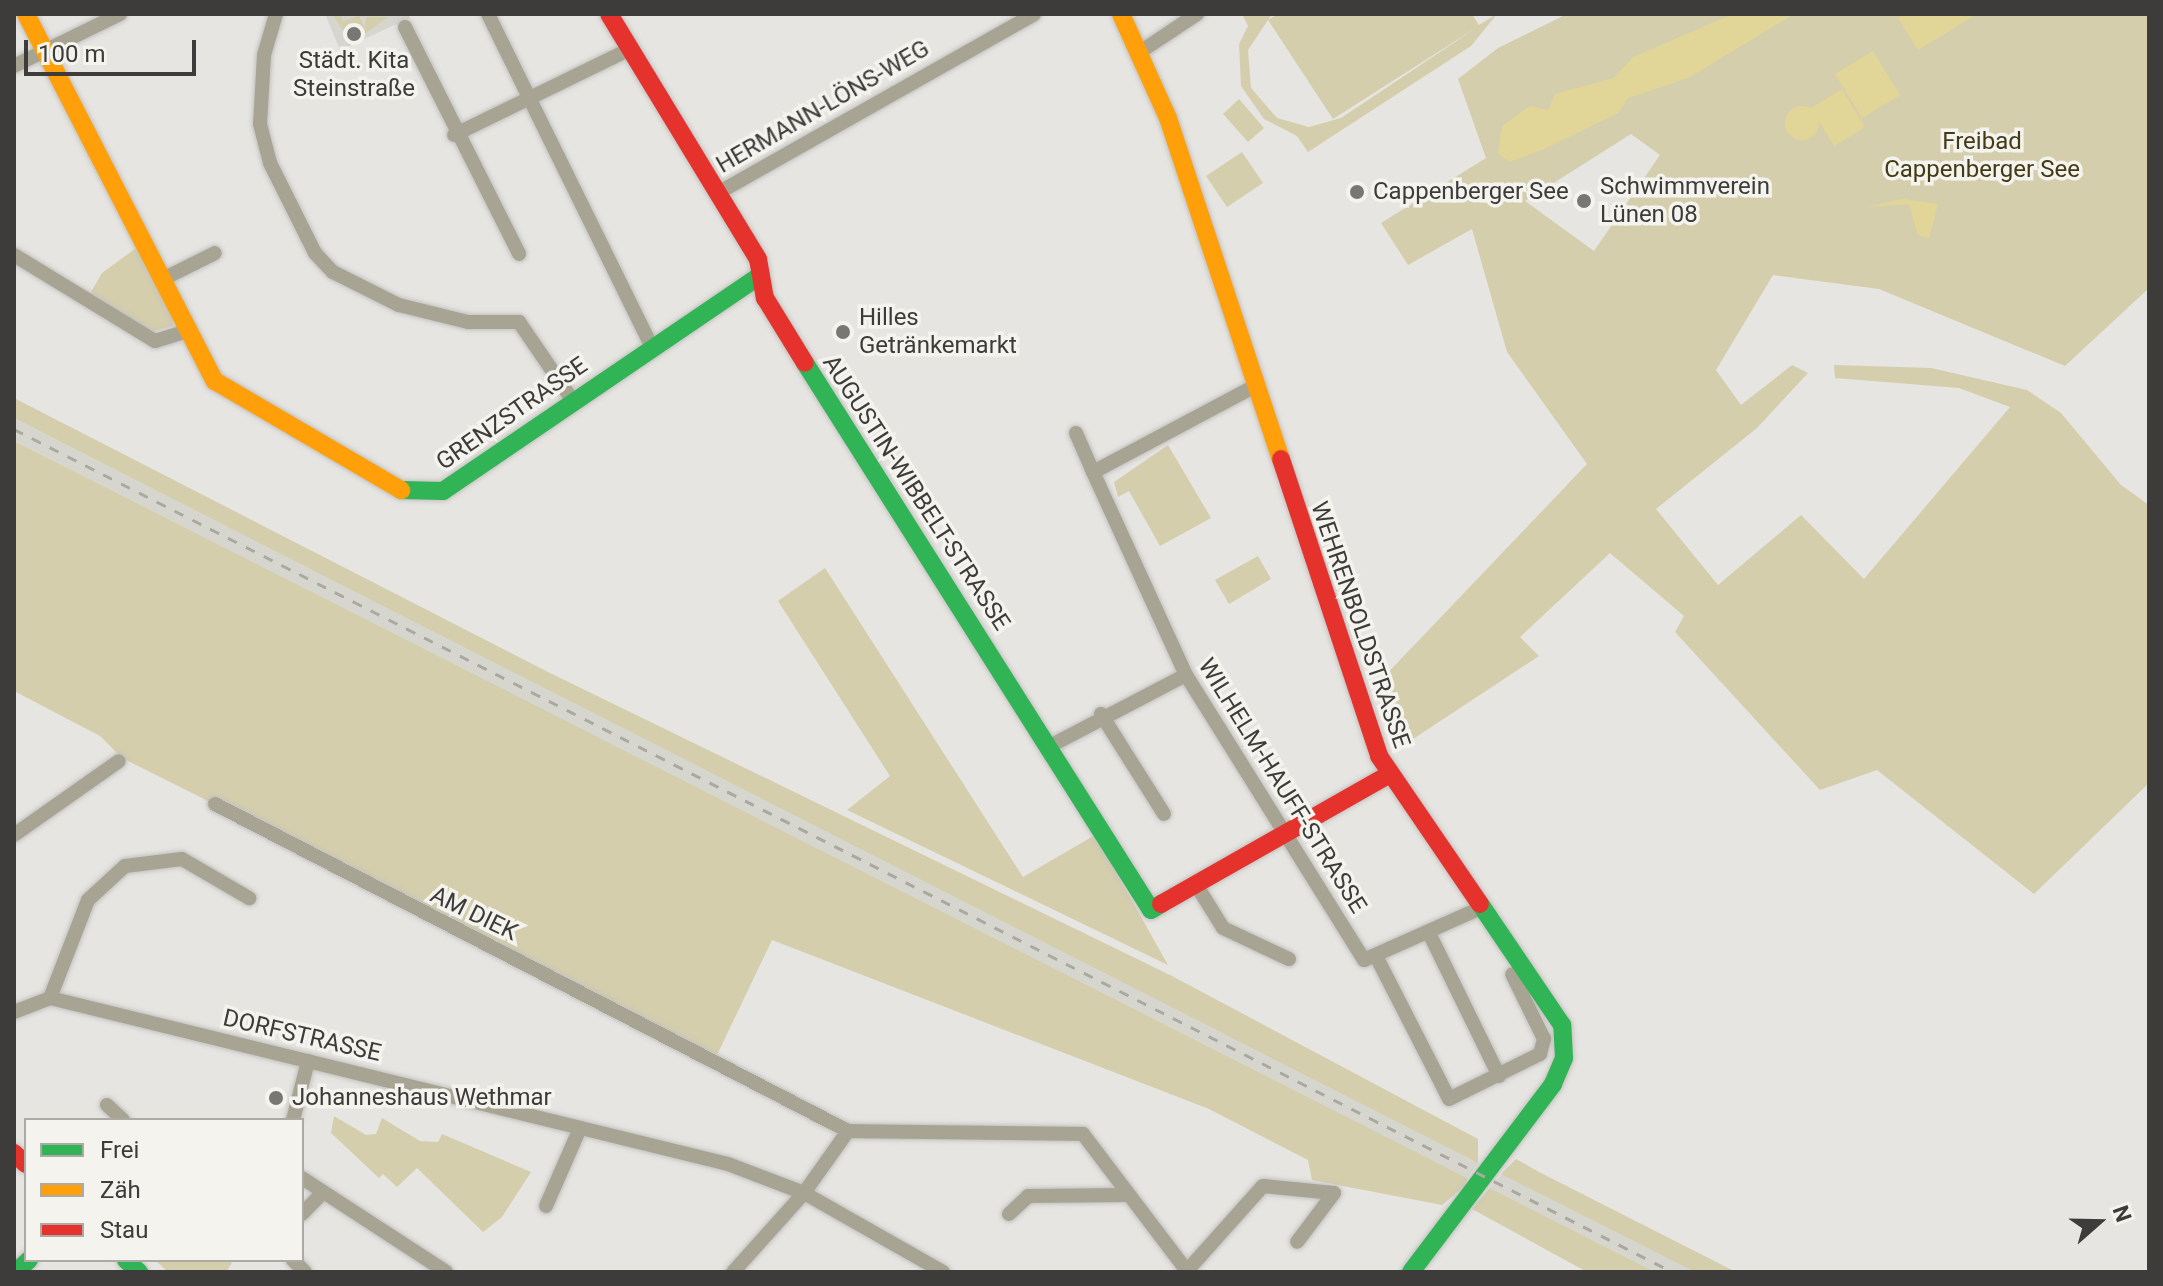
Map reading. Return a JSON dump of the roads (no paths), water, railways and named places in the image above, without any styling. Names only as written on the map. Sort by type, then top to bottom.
[{"type":"street","name":"GRENZSTRASSE","points":[[26,14],[161,280],[224,388],[425,499],[761,275]]},
{"type":"street","points":[[14,66],[120,14]]},
{"type":"street","points":[[276,14],[260,82],[260,124],[270,163],[315,253],[333,272],[399,305],[468,322],[519,322],[573,401]]},
{"type":"street","points":[[488,14],[652,347]]},
{"type":"street","name":"AUGUSTIN-WIBBELT-STRASSE","points":[[609,14],[718,193],[761,275],[765,298],[1151,910],[1388,775]]},
{"type":"street","name":"HERMANN-LÖNS-WEG","points":[[718,193],[1034,14]]},
{"type":"street","name":"WEHRENBOLDSTRASSE","points":[[1121,14],[1143,50],[1388,775],[1558,1015],[1564,1058],[1553,1084],[1411,1272]]},
{"type":"street","points":[[1143,50],[1197,14]]},
{"type":"street","points":[[405,27],[454,135],[519,254]]},
{"type":"street","points":[[454,135],[630,49]]},
{"type":"street","points":[[161,280],[215,253]]},
{"type":"street","points":[[14,255],[155,341],[188,331]]},
{"type":"street","points":[[1093,472],[1255,386]]},
{"type":"street","name":"WILHELM-HAUFF-STRASSE","points":[[1076,433],[1186,675],[1364,960],[1377,958]]},
{"type":"street","points":[[1050,746],[1101,714],[1133,708],[1186,675]]},
{"type":"street","points":[[1101,714],[1164,814]]},
{"type":"street","points":[[14,835],[119,761]]},
{"type":"street","name":"AM DIEK","points":[[215,804],[716,1059],[848,1131]]},
{"type":"street","points":[[14,1012],[50,998],[88,900],[125,866],[182,859],[249,898]]},
{"type":"street","points":[[1197,886],[1223,928],[1289,959]]},
{"type":"street","points":[[1481,908],[1377,958],[1449,1099],[1540,1054],[1544,1039],[1512,974]]},
{"type":"street","points":[[1430,935],[1499,1076]]},
{"type":"street","name":"DORFSTRASSE","points":[[50,998],[728,1164],[804,1193],[943,1272]]},
{"type":"street","points":[[294,1118],[308,1061]]},
{"type":"street","points":[[107,1105],[121,1118]]},
{"type":"street","points":[[546,1206],[580,1128]]},
{"type":"street","points":[[733,1272],[804,1193],[848,1131],[1083,1134],[1187,1272],[1263,1186],[1334,1193],[1297,1242]]},
{"type":"street","points":[[304,1180],[446,1272]]},
{"type":"street","points":[[304,1212],[322,1193]]},
{"type":"street","points":[[1009,1214],[1028,1196],[1127,1195]]},
{"type":"railway","points":[[14,429],[1673,1272]]},
{"type":"place","name":"Städt. Kita Steinstraße","points":[[354,34]]},
{"type":"place","name":"Cappenberger See","points":[[1357,192]]},
{"type":"place","name":"Schwimmverein Lünen 08","points":[[1584,201]]},
{"type":"place","name":"Hilles Getränkemarkt","points":[[843,332]]},
{"type":"place","name":"Johanneshaus Wethmar","points":[[276,1098]]},
{"type":"park label","name":"Freibad Cappenberger See","points":[[1982,156]]}]
